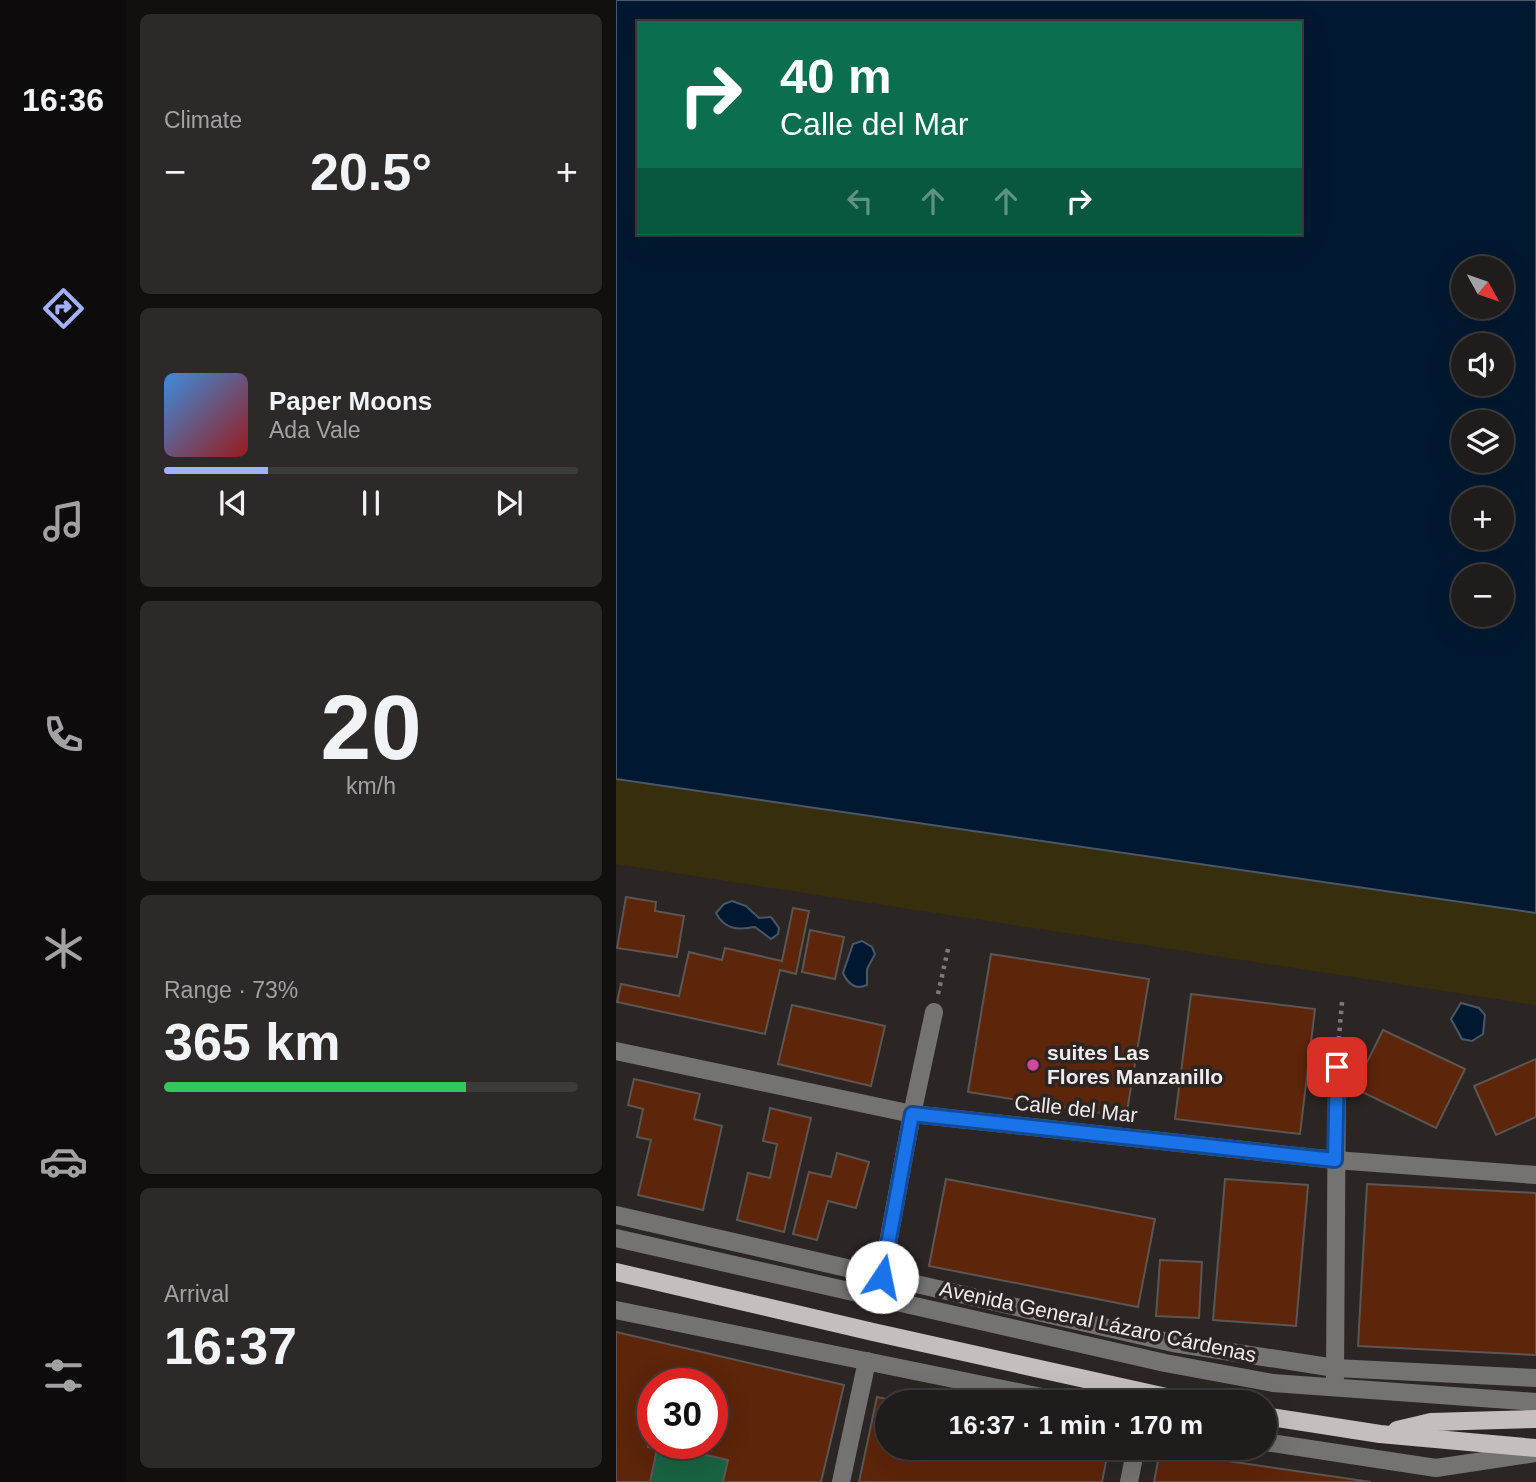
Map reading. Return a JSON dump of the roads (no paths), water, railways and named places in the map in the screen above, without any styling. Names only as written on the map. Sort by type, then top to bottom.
[{"type":"main road","points":[[616,1272],[1135,1390]]},
{"type":"main road","points":[[1277,1418],[1380,1434],[1536,1451]]},
{"type":"main road","points":[[1380,1434],[1431,1422],[1536,1419]]},
{"type":"street","points":[[878,1298],[934,1012]]},
{"type":"street","name":"Calle del Mar","points":[[616,1051],[912,1114],[1335,1160],[1536,1175]]},
{"type":"street","points":[[1335,1388],[1337,1067]]},
{"type":"street","points":[[616,1215],[1172,1343],[1335,1368],[1536,1378]]},
{"type":"street","name":"Avenida General Lázaro Cárdenas","points":[[616,1238],[1165,1363],[1272,1383],[1536,1402]]},
{"type":"street","points":[[616,1310],[1008,1390]]},
{"type":"street","points":[[841,1482],[867,1361]]},
{"type":"street","points":[[1277,1444],[1435,1475],[1536,1451]]},
{"type":"street","points":[[1129,1482],[1133,1460]]},
{"type":"water","points":[[616,0],[1536,0],[1536,913],[616,779]]},
{"type":"water","points":[[732,901],[746,906],[759,918],[771,917],[779,928],[778,934],[771,939],[755,927],[728,926],[716,913],[724,904]]},
{"type":"water","points":[[862,941],[872,947],[875,954],[867,969],[867,985],[859,987],[850,983],[843,973],[853,944]]},
{"type":"water","points":[[1461,1003],[1479,1008],[1485,1015],[1483,1034],[1472,1041],[1462,1039],[1451,1019]]},
{"type":"place","name":"suites Las Flores Manzanillo","points":[[1033,1065]]}]
